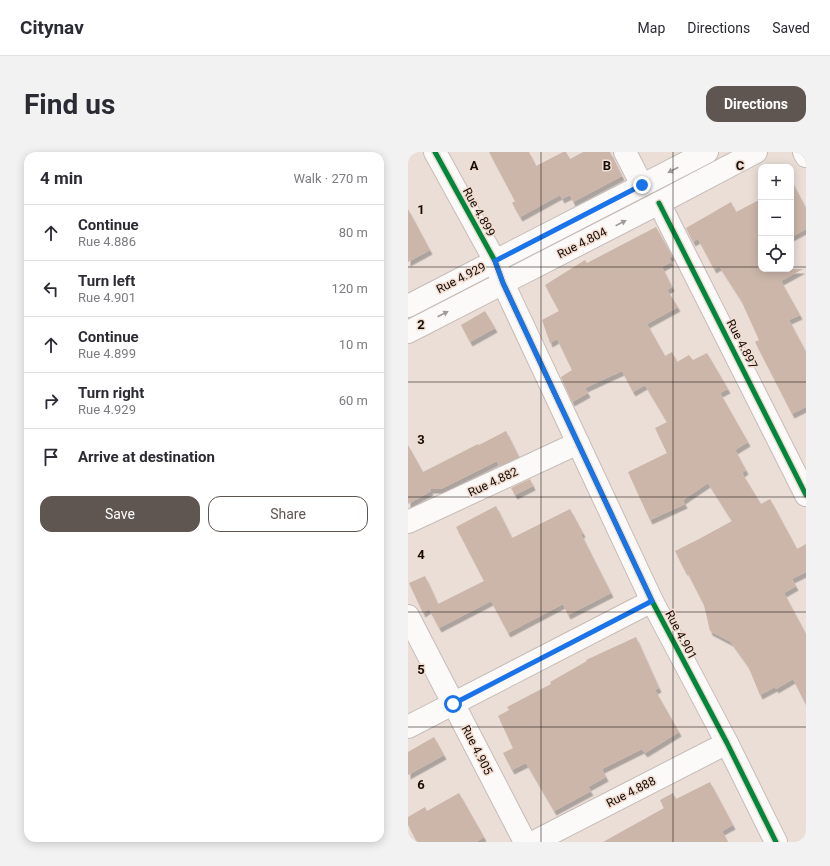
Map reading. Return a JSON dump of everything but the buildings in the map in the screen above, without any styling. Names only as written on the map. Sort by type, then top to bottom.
[{"type":"street","name":"Rue 4.899","points":[[435,152],[495,261],[503,283]]},
{"type":"street","points":[[625,152],[642,185]]},
{"type":"street","name":"Rue 4.929","points":[[408,306],[707,152]]},
{"type":"street","name":"Rue 4.804","points":[[408,332],[756,152]]},
{"type":"street","points":[[804,152],[806,156]]},
{"type":"street","name":"Rue 4.897","points":[[659,203],[806,494]]},
{"type":"street","name":"Rue 4.901","points":[[503,283],[652,601],[727,743],[776,842]]},
{"type":"street","name":"Rue 4.882","points":[[408,522],[578,442]]},
{"type":"street","points":[[408,727],[652,601]]},
{"type":"street","name":"Rue 4.905","points":[[408,616],[525,842]]},
{"type":"street","name":"Rue 4.888","points":[[534,842],[727,743]]},
{"type":"cycle path","points":[[435,152],[495,261],[503,283],[652,601],[727,743],[776,842]]},
{"type":"cycle path","points":[[659,203],[806,495]]},
{"type":"route","points":[[453,704],[652,601],[503,283],[495,261],[642,185]]}]
